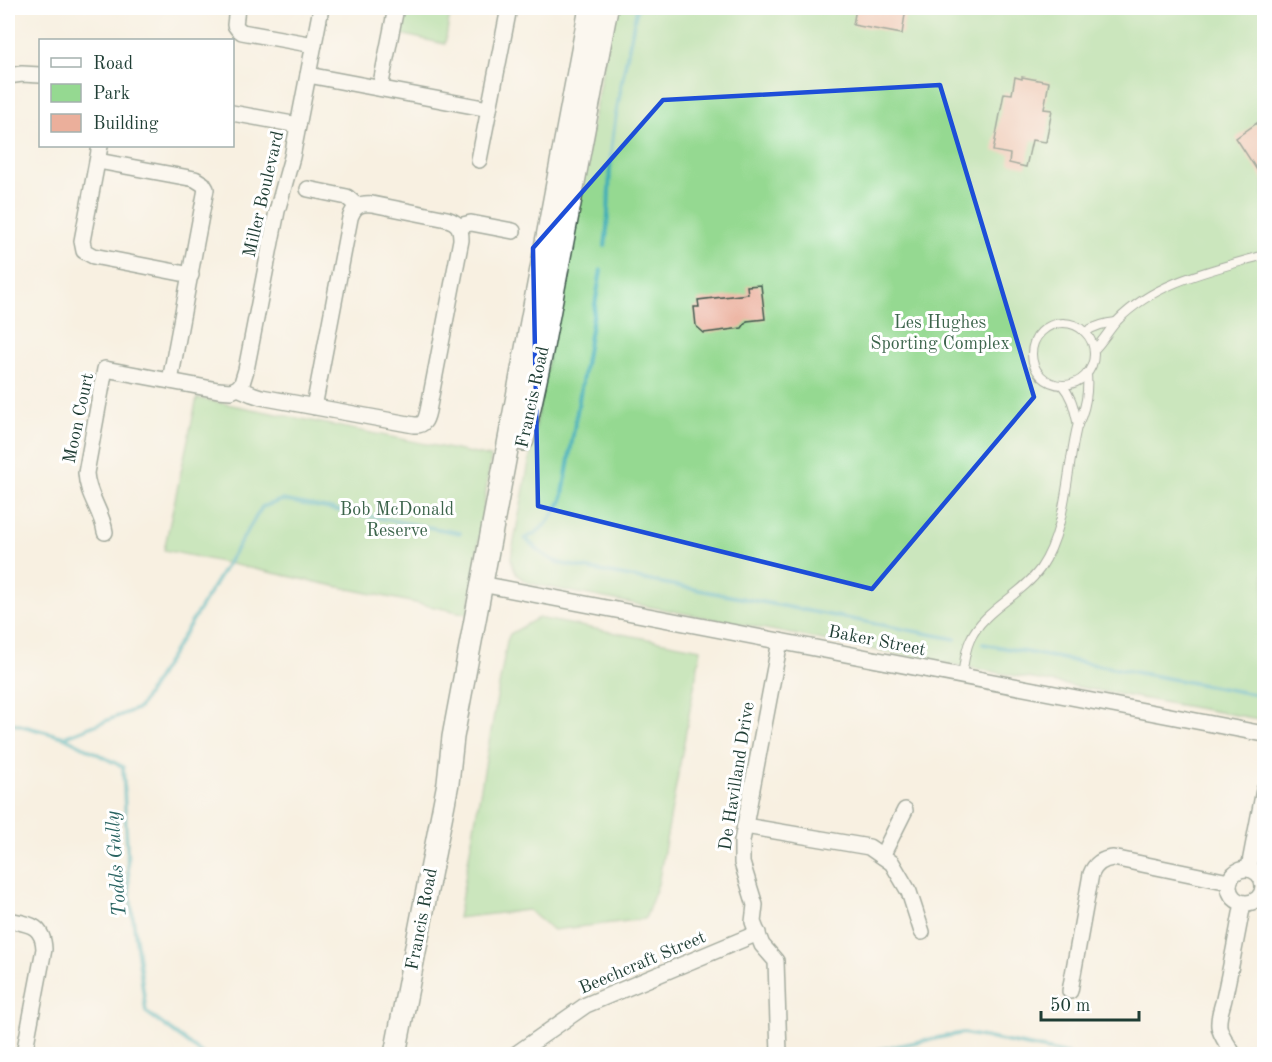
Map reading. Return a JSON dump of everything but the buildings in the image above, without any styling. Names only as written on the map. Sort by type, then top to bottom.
[{"type":"main road","name":"Francis Road","points":[[395,1054],[448,783],[477,678],[488,585],[590,8]]},
{"type":"main road","name":"Francis Road","points":[[488,585],[541,357],[607,8]]},
{"type":"street","points":[[237,8],[235,25],[242,32],[314,45]]},
{"type":"street","name":"Miller Boulevard","points":[[238,388],[246,370],[277,211],[292,157],[321,8]]},
{"type":"street","points":[[381,88],[396,8]]},
{"type":"street","points":[[479,160],[509,8]]},
{"type":"street","points":[[8,76],[39,75]]},
{"type":"street","points":[[308,75],[489,109]]},
{"type":"street","points":[[234,112],[298,126]]},
{"type":"street","points":[[170,381],[206,193],[203,184],[192,178],[99,153],[82,240],[84,251],[93,256],[190,275]]},
{"type":"street","points":[[308,189],[347,197],[357,206]]},
{"type":"street","points":[[315,407],[350,218],[357,206],[372,204],[451,220],[459,225],[471,223],[513,231]]},
{"type":"street","points":[[238,388],[256,396],[414,426],[425,421],[461,240],[459,225]]},
{"type":"street","name":"Moon Court","points":[[105,532],[89,490],[86,473],[105,369],[223,391],[238,388]]},
{"type":"street","name":"Baker Street","points":[[488,585],[1264,734]]},
{"type":"street","name":"De Havilland Drive","points":[[779,1054],[776,961],[762,945],[753,922],[755,905],[742,863],[742,841],[780,641]]},
{"type":"street","points":[[1249,868],[1264,790]]},
{"type":"street","points":[[882,856],[905,810]]},
{"type":"street","points":[[745,826],[869,847],[892,863],[909,892],[922,932]]},
{"type":"street","points":[[1070,991],[1091,874],[1098,863],[1113,858],[1228,882]]},
{"type":"street","points":[[1249,868],[1258,873],[1264,888],[1258,898],[1243,903],[1233,898],[1228,882],[1238,870],[1249,868]]},
{"type":"street","points":[[1233,1054],[1221,1032],[1219,1016],[1243,903]]},
{"type":"street","points":[[8,920],[35,927],[44,940],[24,1054]]},
{"type":"street","name":"Beechcraft Street","points":[[516,1054],[586,1005],[758,933]]},
{"type":"lane","points":[[1094,350],[1116,322],[1154,294],[1182,279],[1264,255]]},
{"type":"lane","points":[[1085,332],[1092,327],[1116,322]]},
{"type":"lane","points":[[1060,323],[1076,326],[1085,332],[1094,350],[1092,367],[1087,374],[1072,384],[1062,386],[1047,381],[1036,370],[1033,362],[1032,353],[1038,336],[1044,330],[1060,323]]},
{"type":"lane","points":[[962,676],[968,646],[974,633],[984,620],[1033,579],[1050,552],[1063,510],[1078,425],[1085,404],[1087,374]]},
{"type":"lane","points":[[1062,386],[1075,406],[1078,425]]},
{"type":"highlighted area","points":[[940,85],[1034,397],[872,589],[538,506],[533,248],[663,100]]},
{"type":"green space","points":[[405,8],[451,8],[445,44],[400,34]]},
{"type":"green space","name":"Les Hughes Sporting Complex","points":[[614,8],[1264,8],[1264,720],[921,659],[537,585],[519,576],[511,558]]},
{"type":"green space","name":"Bob McDonald Reserve","points":[[197,398],[491,457],[468,614],[164,550]]},
{"type":"green space","points":[[538,618],[701,649],[658,884],[645,919],[553,930],[528,910],[458,918],[507,641],[510,634]]},
{"type":"waterway","points":[[605,246],[614,127],[637,8]]},
{"type":"waterway","points":[[601,270],[562,500],[542,528],[525,538],[542,554],[563,564],[955,639]]},
{"type":"waterway","points":[[64,737],[139,708],[262,507],[282,500],[460,533]]},
{"type":"waterway","points":[[983,644],[1264,696]]},
{"type":"waterway","name":"Todds Gully","points":[[8,722],[64,737],[123,767],[129,889],[146,1012],[203,1054]]},
{"type":"waterway","points":[[822,1054],[866,1052],[963,1033],[1069,1054]]}]
